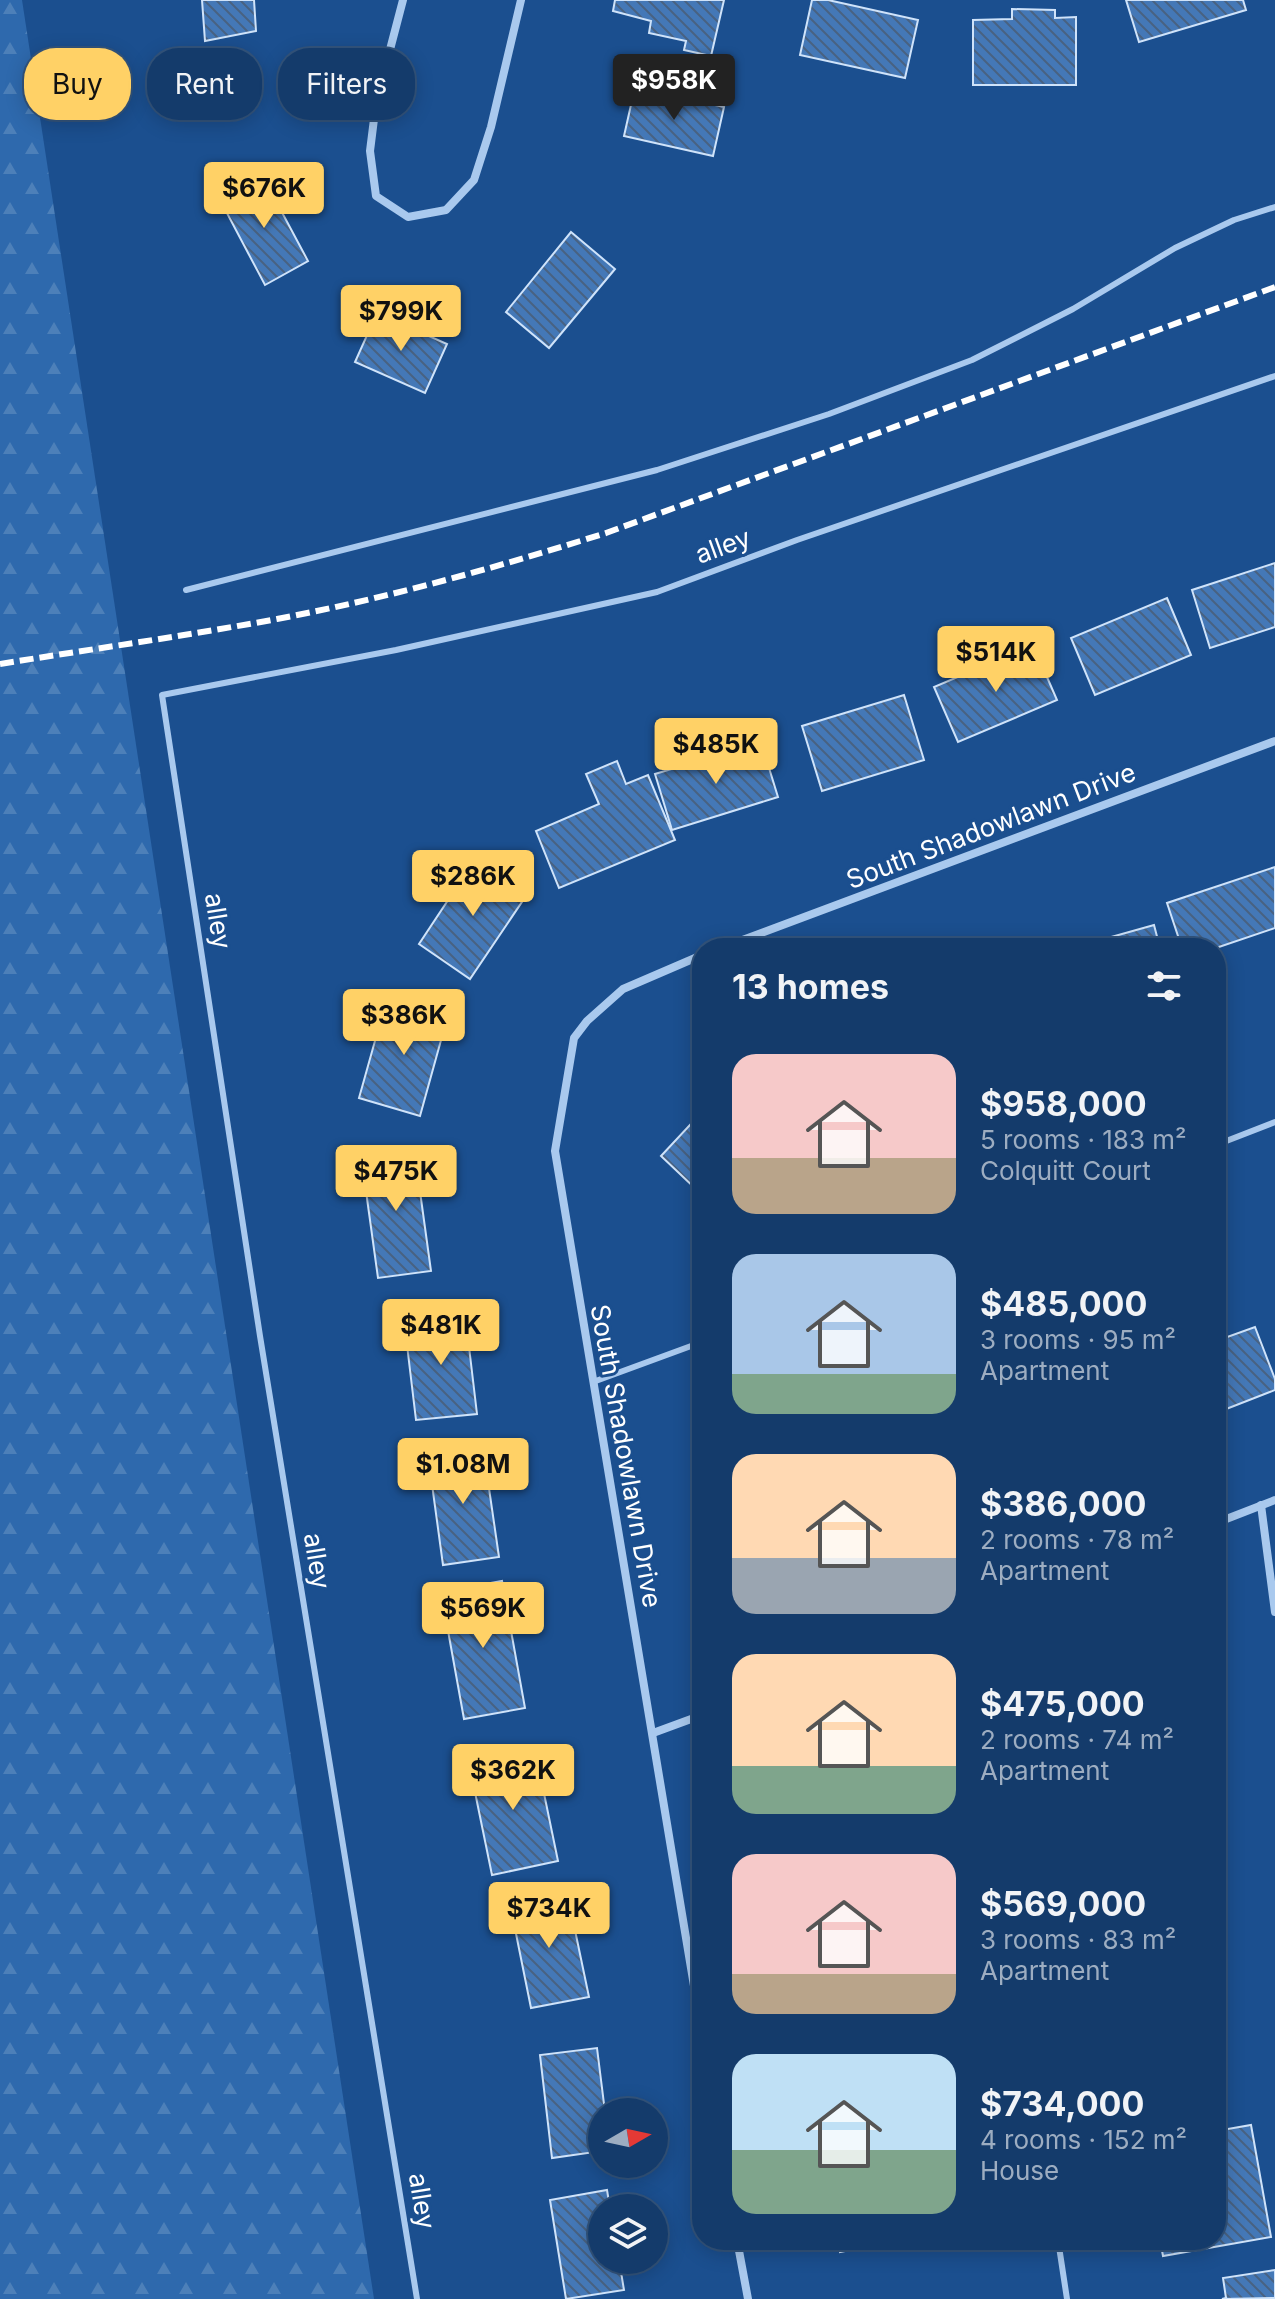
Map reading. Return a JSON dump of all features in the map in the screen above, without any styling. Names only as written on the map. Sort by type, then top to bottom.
[{"type":"street","points":[[403,0],[376,103],[370,151],[376,196],[408,217],[446,210],[474,180],[491,127],[521,0]]},
{"type":"street","name":"South Shadowlawn Drive","points":[[748,938],[1275,741]]},
{"type":"street","name":"South Shadowlawn Drive","points":[[692,959],[623,989],[587,1021],[574,1038],[555,1151],[692,1973]]},
{"type":"street","points":[[1226,1519],[1275,1500]]},
{"type":"street","points":[[1261,1505],[1275,1612]]},
{"type":"street","points":[[653,1733],[692,1719]]},
{"type":"street","points":[[739,2250],[748,2299]]},
{"type":"lane","points":[[186,590],[657,470],[829,414],[972,360],[1073,309],[1175,248],[1234,220],[1275,207]]},
{"type":"lane","name":"alley","points":[[417,2299],[262,1351],[162,695],[396,650],[657,592],[797,540],[1275,376]]},
{"type":"lane","points":[[1226,1141],[1275,1122]]},
{"type":"lane","points":[[593,1382],[692,1346]]},
{"type":"lane","points":[[1060,2250],[1067,2299]]},
{"type":"green space","points":[[0,0],[22,0],[29,48],[24,48],[24,120],[40,120],[374,2299],[0,2299]]},
{"type":"building","points":[[202,0],[254,0],[256,31],[205,41]]},
{"type":"building","points":[[615,0],[724,0],[711,56],[684,50],[686,41],[649,33],[651,21],[613,11]]},
{"type":"building","points":[[812,0],[828,0],[918,20],[905,78],[800,55]]},
{"type":"building","points":[[1126,0],[1243,0],[1246,10],[1139,42]]},
{"type":"building","points":[[1012,9],[1055,10],[1055,18],[1076,17],[1076,85],[973,85],[973,20],[1012,19]]},
{"type":"building","points":[[635,87],[724,107],[713,156],[624,136]]},
{"type":"building","points":[[262,175],[308,261],[265,285],[219,198]]},
{"type":"building","points":[[571,232],[615,269],[549,348],[506,312]]},
{"type":"building","points":[[377,313],[447,344],[425,393],[355,362]]},
{"type":"building","points":[[1275,563],[1275,627],[1210,648],[1192,590]]},
{"type":"building","points":[[1167,598],[1191,655],[1095,695],[1071,638]]},
{"type":"building","points":[[1033,645],[1057,700],[958,742],[934,687]]},
{"type":"building","points":[[904,695],[924,760],[822,791],[802,726]]},
{"type":"building","points":[[761,742],[778,797],[672,830],[655,774]]},
{"type":"building","points":[[617,761],[626,784],[648,775],[675,840],[559,888],[536,831],[599,804],[586,774]]},
{"type":"building","points":[[476,858],[528,893],[470,979],[419,944]]},
{"type":"building","points":[[1275,867],[1275,928],[1226,945],[1226,938],[1179,938],[1167,903]]},
{"type":"building","points":[[1154,925],[1157,938],[1108,938]]},
{"type":"building","points":[[387,998],[448,1015],[420,1116],[359,1098]]},
{"type":"building","points":[[692,1123],[692,1185],[661,1156]]},
{"type":"building","points":[[414,1148],[431,1271],[378,1278],[361,1155]]},
{"type":"building","points":[[465,1313],[477,1414],[416,1420],[404,1320]]},
{"type":"building","points":[[1255,1327],[1275,1379],[1275,1390],[1226,1409],[1226,1337]]},
{"type":"building","points":[[483,1447],[499,1557],[443,1565],[428,1455]]},
{"type":"building","points":[[502,1581],[525,1708],[464,1719],[441,1592]]},
{"type":"building","points":[[535,1750],[558,1861],[492,1875],[469,1763]]},
{"type":"building","points":[[567,1892],[589,1997],[531,2008],[510,1904]]},
{"type":"building","points":[[597,2048],[603,2098],[588,2098],[588,2153],[552,2158],[540,2055]]},
{"type":"building","points":[[1251,2125],[1271,2237],[1226,2245],[1226,2129]]},
{"type":"building","points":[[607,2190],[608,2194],[588,2194],[588,2274],[621,2274],[624,2290],[566,2299],[550,2200]]},
{"type":"building","points":[[1162,2250],[1197,2250],[1163,2256]]},
{"type":"building","points":[[1275,2270],[1275,2298],[1222,2299],[1226,2298],[1223,2278]]},
{"type":"railway","points":[[0,664],[319,611],[525,558],[606,533],[1275,287]]}]
